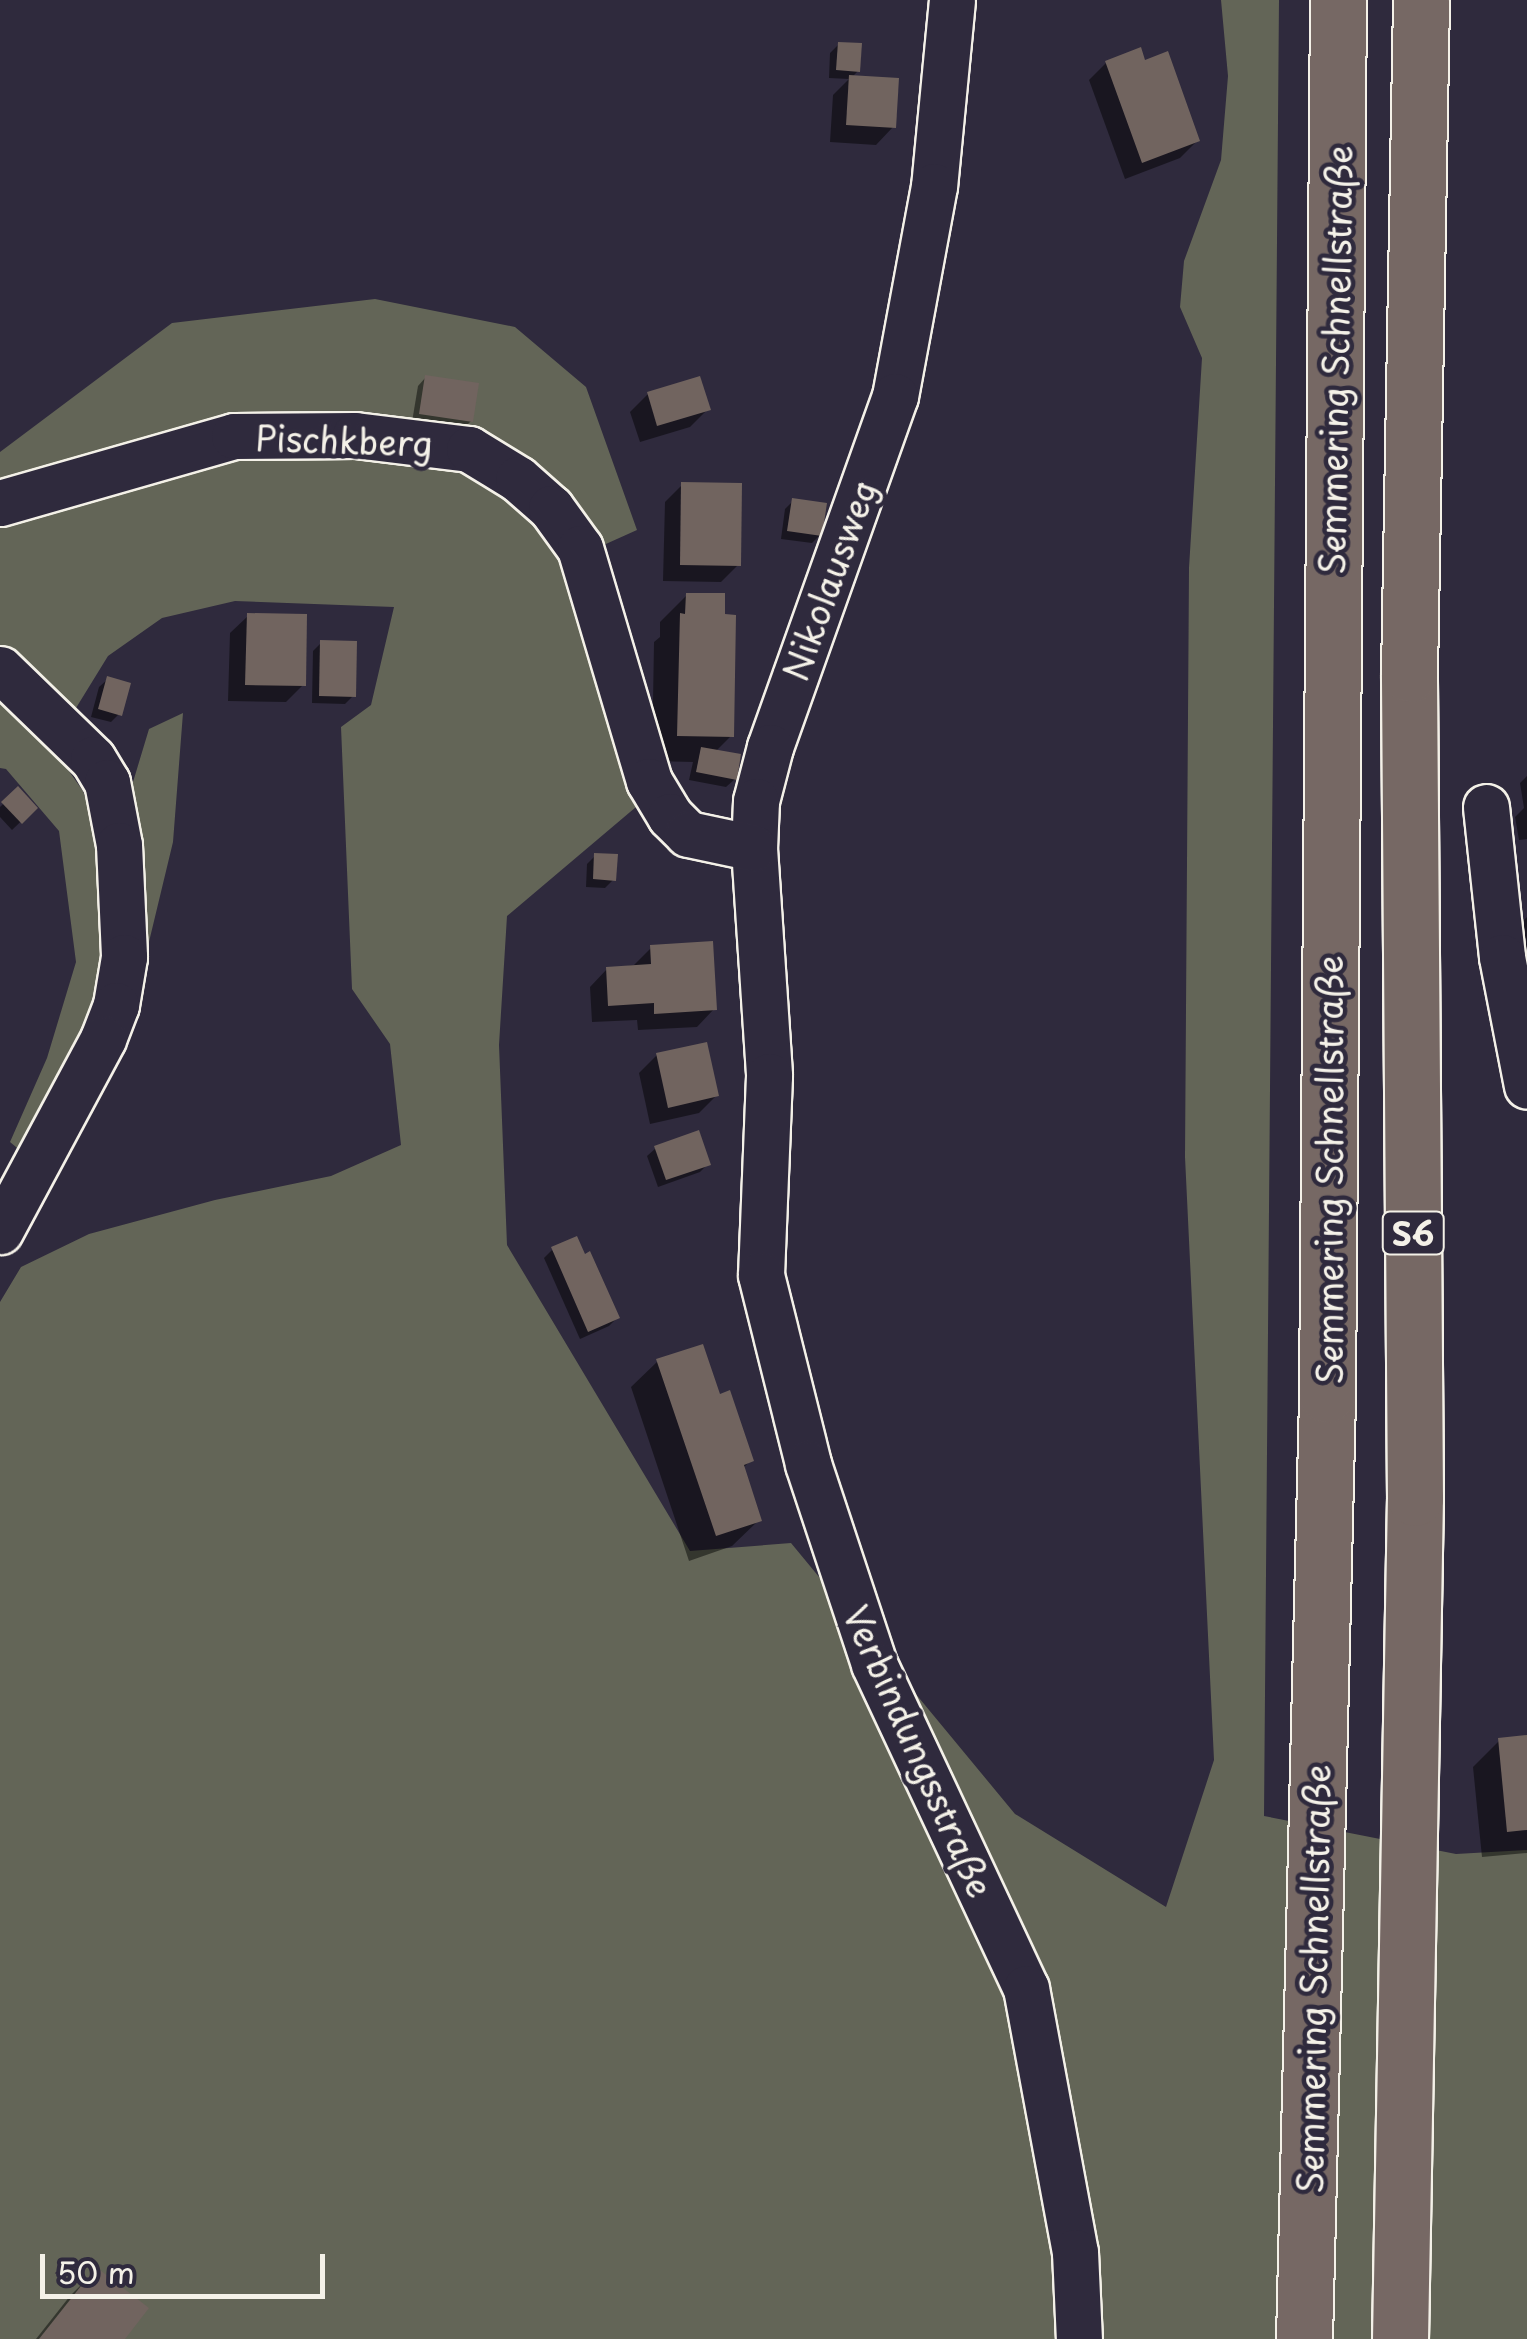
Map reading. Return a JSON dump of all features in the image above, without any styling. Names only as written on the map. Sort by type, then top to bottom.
[{"type":"highway","name":"Semmering Schnellstraße","points":[[1304,2339],[1328,1395],[1338,0]]},
{"type":"highway","name":"S6","points":[[1400,2339],[1415,1498],[1410,674],[1420,0]]},
{"type":"street","name":"Nikolausweg","points":[[765,1162],[769,1076],[754,848],[756,801],[770,747],[895,396],[934,186],[952,0]]},
{"type":"street","name":"Pischkberg","points":[[0,503],[234,436],[355,435],[469,448],[518,479],[550,508],[580,548],[649,781],[670,816],[688,834],[754,848]]},
{"type":"street","points":[[0,669],[93,759],[107,782],[119,844],[124,957],[116,1005],[103,1038],[0,1231]]},
{"type":"street","points":[[1486,807],[1502,957],[1527,1086]]},
{"type":"street","name":"Verbindungsstraße","points":[[765,1162],[760,1275],[808,1464],[874,1664],[1026,1988],[1075,2252],[1078,2339]]},
{"type":"green space","points":[[1221,0],[1279,0],[1264,1816],[1456,1854],[1527,1850],[1527,2339],[0,2339],[0,1302],[21,1267],[89,1234],[215,1200],[331,1176],[401,1145],[390,1044],[352,989],[341,727],[371,705],[394,607],[235,601],[162,618],[108,656],[52,747],[83,791],[99,836],[130,792],[149,729],[183,713],[173,842],[148,946],[104,1014],[29,1158],[10,1142],[47,1058],[76,962],[59,831],[6,769],[0,768],[0,452],[172,323],[375,299],[515,327],[586,387],[637,530],[568,561],[649,796],[507,916],[499,1045],[507,1245],[690,1551],[791,1543],[1015,1814],[1166,1907],[1214,1760],[1185,1157],[1189,568],[1202,358],[1180,307],[1184,261],[1221,160],[1228,76]]},
{"type":"building","points":[[838,42],[862,43],[860,72],[836,70]]},
{"type":"building","points":[[1141,47],[1145,60],[1168,51],[1200,141],[1142,163],[1105,61]]},
{"type":"building","points":[[849,75],[899,78],[896,128],[846,125]]},
{"type":"building","points":[[425,375],[479,383],[473,422],[419,414]]},
{"type":"building","points":[[700,376],[711,410],[657,426],[647,392]]},
{"type":"building","points":[[681,482],[742,483],[741,566],[680,565]]},
{"type":"building","points":[[792,498],[827,503],[822,536],[787,531]]},
{"type":"building","points":[[686,593],[725,593],[725,614],[736,615],[734,737],[677,736],[680,613],[685,614]]},
{"type":"building","points":[[247,613],[307,614],[306,686],[245,685]]},
{"type":"building","points":[[320,640],[357,641],[356,697],[319,696]]},
{"type":"building","points":[[107,676],[131,683],[122,716],[98,709]]},
{"type":"building","points":[[701,747],[741,754],[737,780],[696,772]]},
{"type":"building","points":[[18,786],[38,808],[22,824],[1,802]]},
{"type":"building","points":[[594,853],[618,854],[616,881],[593,879]]},
{"type":"building","points":[[713,941],[717,1010],[654,1014],[654,1003],[608,1006],[606,967],[651,964],[650,945]]},
{"type":"building","points":[[707,1042],[719,1096],[668,1108],[656,1053]]},
{"type":"building","points":[[699,1130],[711,1165],[666,1180],[654,1146]]},
{"type":"building","points":[[577,1236],[585,1254],[590,1251],[620,1318],[588,1332],[551,1247]]},
{"type":"building","points":[[703,1344],[720,1394],[730,1390],[754,1461],[744,1465],[762,1521],[716,1536],[656,1359]]},
{"type":"building","points":[[1527,1735],[1527,1830],[1507,1832],[1498,1738]]},
{"type":"building","points":[[96,2267],[149,2308],[125,2339],[39,2339]]}]
